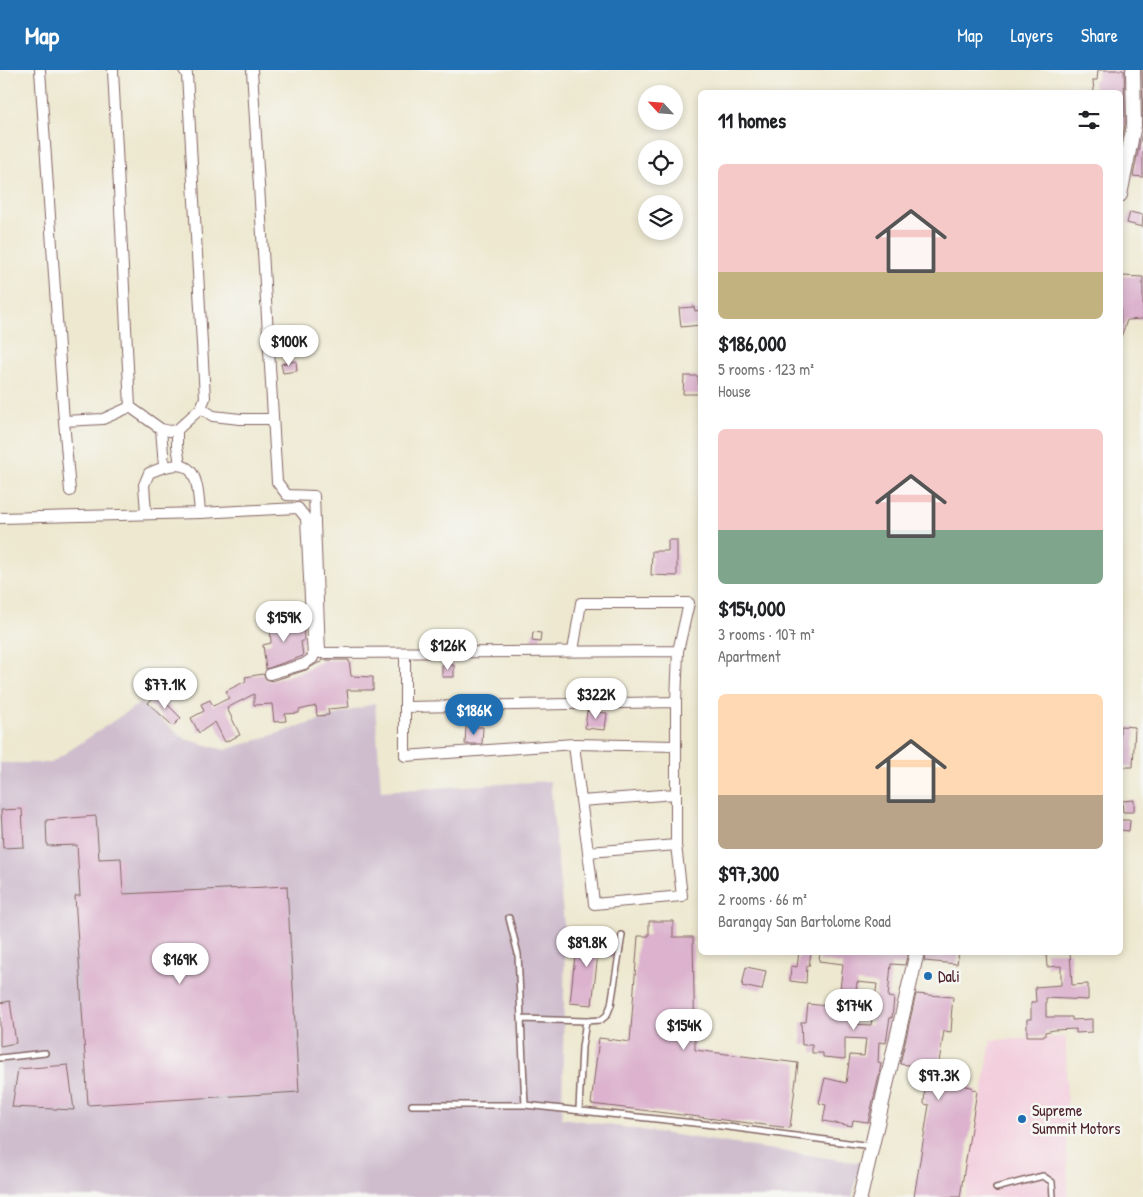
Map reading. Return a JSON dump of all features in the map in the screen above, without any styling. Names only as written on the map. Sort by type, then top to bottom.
[{"type":"street","points":[[40,70],[70,491]]},
{"type":"street","points":[[113,70],[130,407]]},
{"type":"street","points":[[130,407],[161,429],[170,431],[177,430],[201,408],[205,398],[187,74],[184,70]]},
{"type":"street","points":[[252,70],[277,482],[287,495],[314,496],[320,653],[678,651]]},
{"type":"street","points":[[1123,180],[1134,125],[1133,70]]},
{"type":"street","points":[[64,421],[103,419],[130,407]]},
{"type":"street","points":[[201,408],[213,416],[240,419],[273,419]]},
{"type":"street","points":[[161,429],[164,466]]},
{"type":"street","points":[[177,430],[180,464]]},
{"type":"street","points":[[146,513],[144,485],[149,473],[164,466],[180,464],[191,471],[198,483],[200,513]]},
{"type":"street","points":[[0,518],[200,513],[298,508],[306,518],[313,658],[304,664],[270,674]]},
{"type":"street","points":[[574,651],[581,603],[689,603],[678,651],[676,702],[676,845],[682,896],[594,904],[574,744]]},
{"type":"street","points":[[404,653],[405,756],[574,744],[675,746]]},
{"type":"street","points":[[405,707],[676,702]]},
{"type":"street","points":[[581,801],[676,794]]},
{"type":"street","points":[[589,852],[676,845]]},
{"type":"street","points":[[860,1197],[916,955]]},
{"type":"lane","points":[[509,918],[518,954],[525,1104]]},
{"type":"lane","points":[[521,1019],[601,1020],[607,1015],[611,1005],[622,935]]},
{"type":"lane","points":[[579,1110],[582,1047],[586,1021]]},
{"type":"lane","points":[[0,1058],[46,1053]]},
{"type":"lane","points":[[412,1105],[525,1104],[713,1125],[871,1146]]},
{"type":"lane","points":[[996,1188],[1043,1176],[1052,1182],[1053,1197]]},
{"type":"shaded area","points":[[140,703],[185,739],[225,750],[375,703],[381,791],[550,781],[565,935],[562,1118],[861,1163],[852,1197],[0,1197],[0,763],[51,763]]},
{"type":"shaded area","name":"Supreme Summit Motors","points":[[1066,1037],[1068,1197],[965,1197],[991,1040]]},
{"type":"building","points":[[1098,70],[1124,70],[1125,124],[1123,134],[1123,90],[1094,90],[1093,80],[1097,80]]},
{"type":"building","points":[[1142,70],[1143,70],[1143,127]]},
{"type":"building","points":[[1143,127],[1143,177],[1133,176]]},
{"type":"building","points":[[1130,212],[1143,215],[1142,227],[1127,223]]},
{"type":"building","points":[[1123,276],[1143,277],[1143,319],[1127,320],[1123,331]]},
{"type":"building","points":[[694,307],[695,311],[698,310],[698,325],[681,327],[679,308]]},
{"type":"building","points":[[296,361],[297,371],[283,373],[281,364]]},
{"type":"building","points":[[684,376],[698,376],[698,394],[683,394]]},
{"type":"building","points":[[668,540],[677,540],[677,576],[651,575],[652,551],[668,551]]},
{"type":"building","points":[[303,620],[304,641],[301,641],[303,656],[266,669],[263,645],[271,643],[270,623]]},
{"type":"building","points":[[533,632],[541,633],[540,642],[532,641]]},
{"type":"building","points":[[321,660],[349,660],[351,676],[373,677],[373,690],[347,690],[349,707],[328,709],[329,715],[317,716],[316,706],[299,710],[299,713],[285,714],[286,721],[274,722],[272,704],[254,705],[254,694],[227,708],[240,735],[225,742],[215,722],[199,733],[191,718],[204,711],[201,704],[210,700],[213,706],[229,698],[226,691],[246,681],[245,677],[263,674],[266,679],[272,681],[306,670],[322,662]]},
{"type":"building","points":[[442,665],[454,665],[454,677],[442,677]]},
{"type":"building","points":[[157,694],[181,718],[173,726],[148,703]]},
{"type":"building","points":[[587,711],[607,713],[605,730],[585,728]]},
{"type":"building","points":[[1123,726],[1135,727],[1133,767],[1123,767]]},
{"type":"building","points":[[466,727],[483,727],[482,744],[465,744]]},
{"type":"building","points":[[1134,800],[1134,812],[1123,812],[1123,801]]},
{"type":"building","points":[[22,809],[24,847],[3,848],[1,810]]},
{"type":"building","points":[[96,816],[99,859],[121,858],[123,894],[287,886],[299,1092],[88,1105],[75,896],[80,896],[77,845],[47,846],[46,820]]},
{"type":"building","points":[[1123,820],[1130,820],[1129,831],[1123,830]]},
{"type":"building","points":[[649,921],[673,921],[673,937],[693,937],[695,1050],[798,1063],[790,1128],[591,1104],[599,1038],[630,1042],[638,936],[649,936]]},
{"type":"building","points":[[577,936],[599,938],[599,940],[615,943],[613,957],[598,954],[592,1005],[570,1003]]},
{"type":"building","points":[[799,955],[811,955],[809,966],[807,965],[806,983],[790,981],[791,966],[797,967]]},
{"type":"building","points":[[820,955],[907,955],[905,965],[891,964],[888,997],[894,998],[892,1018],[890,1017],[886,1043],[879,1042],[878,1062],[881,1063],[868,1122],[853,1120],[852,1126],[823,1121],[826,1105],[819,1103],[825,1078],[846,1083],[850,1055],[864,1056],[866,1039],[845,1038],[845,1059],[823,1057],[823,1053],[812,1053],[812,1045],[802,1045],[801,1022],[806,1022],[808,1004],[838,1007],[843,964],[819,961]],"holes":[[[857,982],[877,984],[871,1025],[852,1024]]]},
{"type":"building","points":[[925,955],[958,955],[957,964],[924,961]]},
{"type":"building","points":[[1046,955],[1070,955],[1072,985],[1088,984],[1088,1000],[1046,998],[1046,1017],[1072,1017],[1072,1020],[1092,1019],[1092,1032],[1076,1033],[1076,1029],[1054,1030],[1045,1032],[1045,1036],[1027,1036],[1027,1019],[1031,1019],[1031,1002],[1036,1002],[1035,987],[1061,985],[1061,966],[1047,967]]},
{"type":"building","points":[[746,967],[766,971],[762,990],[742,986]]},
{"type":"building","points":[[916,994],[953,997],[951,1032],[944,1031],[937,1074],[966,1079],[965,1086],[972,1087],[972,1089],[977,1091],[960,1197],[914,1197],[929,1105],[924,1104],[926,1067],[900,1064]]},
{"type":"building","points":[[10,1001],[16,1043],[0,1046],[0,1003]]},
{"type":"building","points":[[68,1065],[74,1110],[12,1107],[18,1069]]},
{"type":"place","name":"Dali","points":[[928,976]]},
{"type":"place","name":"Supreme Summit Motors","points":[[1022,1119]]}]
